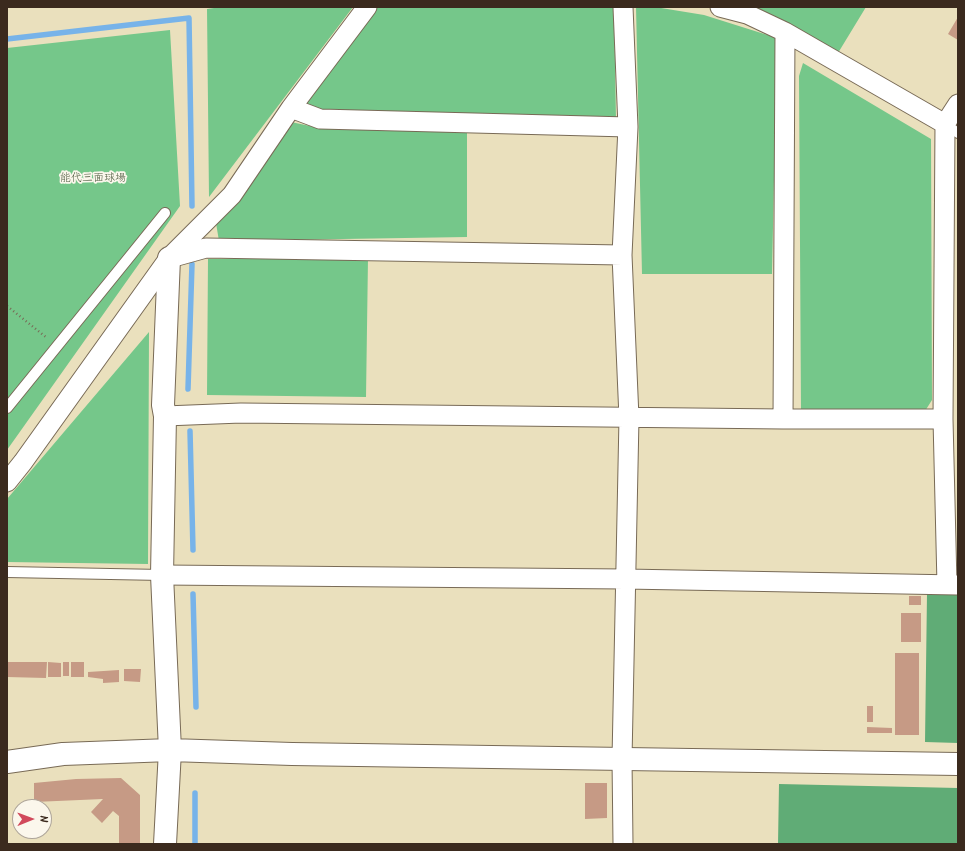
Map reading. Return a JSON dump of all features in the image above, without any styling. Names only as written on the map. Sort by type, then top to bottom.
[{"type":"street","points":[[7,482],[23,462],[169,258],[232,195],[291,108],[367,7]]},
{"type":"street","points":[[623,7],[628,127],[622,256],[629,418],[622,759],[623,844]]},
{"type":"street","points":[[720,7],[747,14],[785,32],[951,128]]},
{"type":"street","points":[[782,419],[785,32]]},
{"type":"street","points":[[162,575],[625,579],[952,585],[943,419],[951,128],[958,104]]},
{"type":"street","points":[[291,108],[320,119],[628,127]]},
{"type":"street","points":[[169,258],[206,248],[622,256]]},
{"type":"street","points":[[165,844],[170,750],[162,575],[165,416],[163,405],[169,258]]},
{"type":"street","points":[[165,416],[241,413],[629,418],[943,419]]},
{"type":"street","points":[[7,762],[64,754],[170,750],[292,754],[958,764]]},
{"type":"lane","points":[[7,408],[165,213]]},
{"type":"lane","points":[[7,572],[162,575]]},
{"type":"path","points":[[7,306],[57,346]]},
{"type":"green space","points":[[221,7],[353,7],[209,197],[207,9]]},
{"type":"green space","points":[[377,7],[614,7],[616,120],[326,114],[305,105]]},
{"type":"green space","points":[[636,7],[655,7],[704,15],[777,38],[772,274],[642,274]]},
{"type":"green space","points":[[751,7],[866,7],[838,53]]},
{"type":"green space","name":"能代三面球場","points":[[170,30],[180,206],[7,450],[7,48]]},
{"type":"green space","points":[[803,63],[931,139],[932,400],[920,419],[801,412],[799,76]]},
{"type":"green space","points":[[291,122],[324,129],[467,131],[467,237],[219,241],[216,223]]},
{"type":"green space","points":[[368,258],[366,397],[207,395],[208,259]]},
{"type":"green space","points":[[149,332],[148,564],[7,562],[7,499]]},
{"type":"green space","points":[[927,594],[958,594],[958,743],[925,742]]},
{"type":"green space","points":[[779,784],[958,788],[958,844],[778,844]]},
{"type":"building","points":[[958,17],[958,40],[948,34]]},
{"type":"building","points":[[909,596],[921,596],[921,605],[909,605]]},
{"type":"building","points":[[901,613],[921,613],[921,642],[901,642]]},
{"type":"building","points":[[895,653],[919,653],[919,735],[895,735]]},
{"type":"building","points":[[7,662],[47,662],[46,678],[7,677]]},
{"type":"building","points":[[48,662],[61,663],[61,677],[48,677]]},
{"type":"building","points":[[63,662],[69,662],[69,676],[63,676]]},
{"type":"building","points":[[71,662],[84,662],[84,677],[71,677]]},
{"type":"building","points":[[124,669],[141,669],[140,682],[124,681]]},
{"type":"building","points":[[119,670],[119,682],[103,683],[103,679],[88,677],[88,672]]},
{"type":"building","points":[[867,706],[873,706],[873,722],[867,722]]},
{"type":"building","points":[[867,727],[892,728],[892,733],[867,733]]},
{"type":"building","points":[[121,778],[140,795],[140,844],[119,844],[119,816],[113,811],[102,823],[91,812],[103,799],[52,801],[52,799],[34,799],[34,783],[76,779]]},
{"type":"building","points":[[585,783],[607,783],[607,818],[585,819]]},
{"type":"waterway","points":[[7,39],[189,18],[192,206]]},
{"type":"waterway","points":[[188,389],[192,264]]},
{"type":"waterway","points":[[190,431],[193,550]]},
{"type":"waterway","points":[[193,594],[196,707]]},
{"type":"waterway","points":[[195,793],[195,844]]}]
